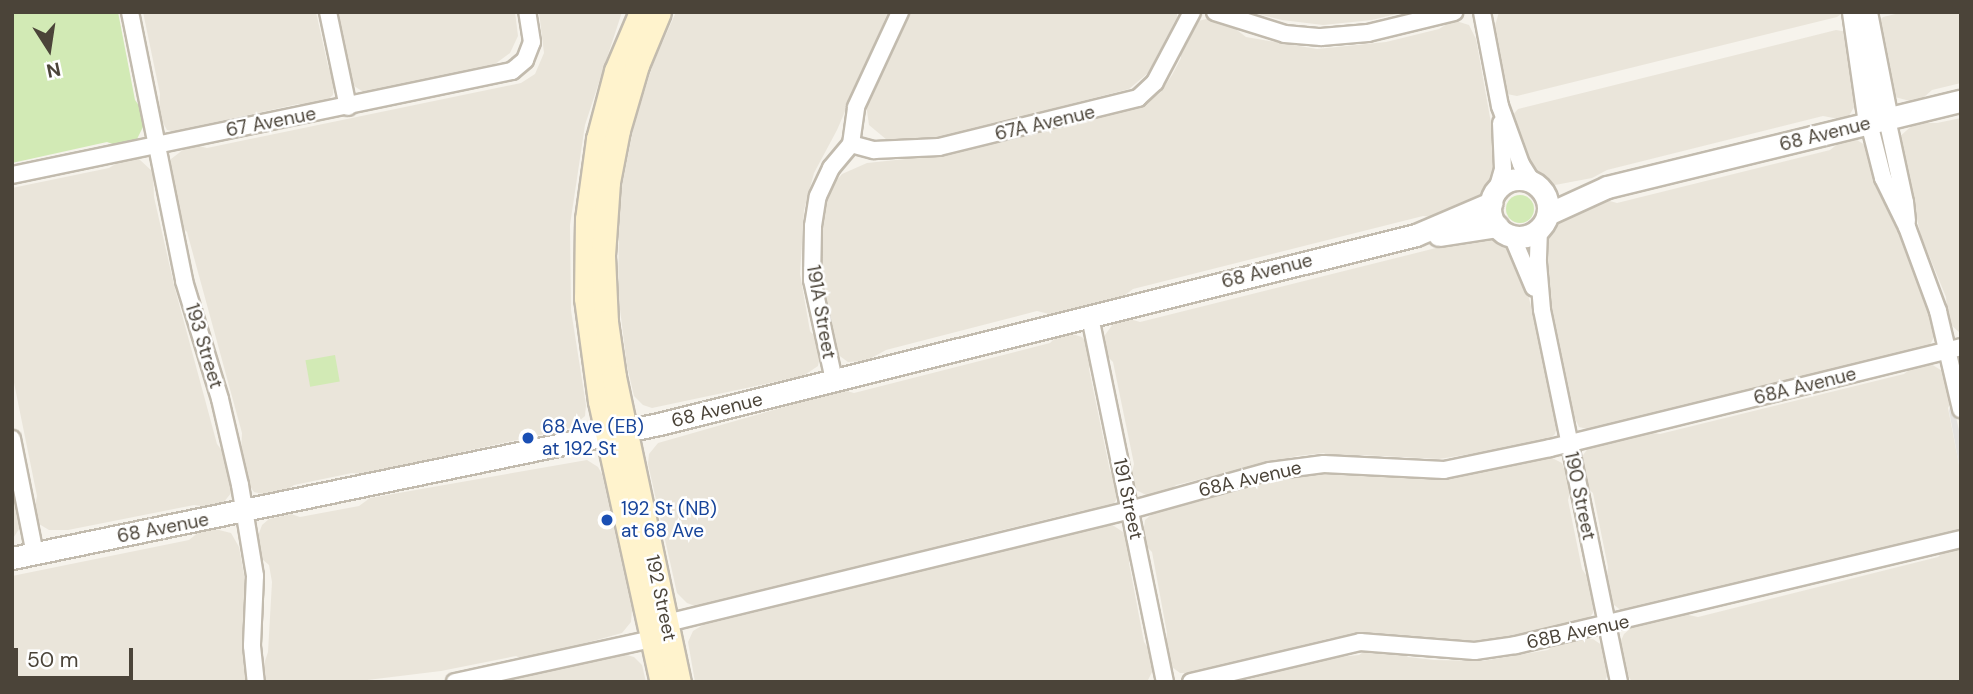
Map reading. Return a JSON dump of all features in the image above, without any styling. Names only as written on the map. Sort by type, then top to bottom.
[{"type":"main road","points":[[617,434],[593,363],[586,298],[587,219],[606,103],[641,12]]},
{"type":"main road","points":[[617,434],[606,322],[605,219],[611,164],[627,95],[659,12]]},
{"type":"main road","name":"192 Street","points":[[617,434],[660,631],[679,682]]},
{"type":"main road","name":"192 Street","points":[[660,631],[662,682]]},
{"type":"street","name":"193 Street","points":[[130,12],[184,281],[226,425],[243,512],[255,584],[253,646],[256,682]]},
{"type":"street","points":[[328,12],[348,107]]},
{"type":"street","name":"67 Avenue","points":[[12,175],[495,77],[512,71],[525,60],[531,42],[527,12]]},
{"type":"street","name":"191A Street","points":[[834,380],[812,280],[813,226],[818,196],[827,177],[850,144],[856,107],[900,12]]},
{"type":"street","name":"67A Avenue","points":[[850,144],[874,150],[939,147],[1138,98],[1155,82],[1192,12]]},
{"type":"street","points":[[1215,12],[1285,34],[1332,37],[1382,31],[1454,12]]},
{"type":"street","points":[[1482,12],[1500,106],[1503,169],[1494,196],[1492,217],[1505,231],[1526,236],[1543,221],[1548,203],[1521,164],[1500,106]]},
{"type":"street","points":[[1853,12],[1878,121],[1905,202],[1907,227],[1955,349],[1961,409]]},
{"type":"street","points":[[1866,12],[1878,121]]},
{"type":"street","name":"68 Avenue","points":[[1538,186],[1606,187],[1961,101]]},
{"type":"street","points":[[1494,196],[1516,180],[1538,186]]},
{"type":"street","name":"68 Avenue","points":[[1543,221],[1606,187]]},
{"type":"street","name":"68 Avenue","points":[[12,558],[617,434],[1416,235],[1494,196]]},
{"type":"street","name":"190 Street","points":[[1543,221],[1538,263],[1542,310],[1619,682]]},
{"type":"street","name":"68 Avenue","points":[[1416,235],[1505,231]]},
{"type":"street","name":"190 Street","points":[[1505,231],[1542,310]]},
{"type":"street","name":"191 Street","points":[[1090,317],[1165,682]]},
{"type":"street","name":"68A Avenue","points":[[455,682],[1130,510],[1270,471],[1324,464],[1444,470],[1569,444],[1955,349]]},
{"type":"street","points":[[12,439],[35,554]]},
{"type":"street","name":"68B Avenue","points":[[1191,682],[1360,642],[1475,651],[1608,625],[1961,539]]},
{"type":"shaded area","points":[[143,12],[316,12],[334,81],[333,95],[324,103],[313,107],[298,104],[198,126],[182,133],[167,130],[159,116],[160,94]]},
{"type":"shaded area","points":[[338,12],[515,12],[518,36],[510,53],[495,64],[365,93],[354,86],[351,78]]},
{"type":"shaded area","points":[[539,12],[622,12],[585,125],[570,225],[571,310],[586,405],[585,416],[571,428],[363,474],[352,473],[294,485],[287,490],[267,495],[254,492],[246,481],[241,453],[242,433],[187,232],[180,225],[170,179],[171,159],[188,146],[207,148],[521,83],[535,74],[544,53]]},
{"type":"shaded area","points":[[676,12],[888,12],[837,130],[814,173],[804,210],[800,274],[810,331],[818,340],[818,366],[803,376],[652,408],[643,405],[634,396],[627,366],[618,293],[621,191],[634,125],[653,64]]},
{"type":"shaded area","points":[[910,12],[1177,12],[1177,17],[1148,73],[1129,89],[942,137],[887,140],[869,125],[866,104]]},
{"type":"shaded area","points":[[1250,12],[1404,12],[1372,20],[1323,25],[1282,20]]},
{"type":"shaded area","points":[[1499,12],[1844,12],[1837,17],[1517,96],[1507,94],[1494,29]]},
{"type":"shaded area","points":[[1904,12],[1961,12],[1961,83],[1932,90],[1923,98],[1910,101],[1891,96],[1876,24],[1883,17]]},
{"type":"shaded area","points":[[1210,18],[1229,24],[1246,37],[1317,49],[1386,42],[1439,29],[1453,20],[1469,25],[1476,39],[1498,162],[1487,195],[1435,217],[1423,216],[1133,289],[1121,298],[1053,315],[1037,311],[886,350],[866,361],[848,362],[837,354],[822,291],[820,262],[824,210],[832,186],[842,174],[867,163],[953,154],[1141,106],[1160,93],[1172,75],[1181,58],[1181,46],[1194,22]]},
{"type":"shaded area","points":[[1836,30],[1848,32],[1858,100],[1849,116],[1839,119],[1823,116],[1607,170],[1592,178],[1555,185],[1533,173],[1511,117],[1518,109]]},
{"type":"shaded area","points":[[1961,118],[1961,334],[1948,322],[1946,297],[1921,236],[1898,138],[1915,123],[1937,123]]},
{"type":"shaded area","points":[[1857,140],[1868,147],[1909,250],[1908,257],[1925,305],[1931,312],[1936,333],[1930,345],[1591,430],[1579,427],[1571,410],[1542,267],[1547,234],[1551,226],[1574,209],[1606,200],[1617,203],[1830,150],[1839,143]]},
{"type":"shaded area","points":[[139,159],[153,172],[154,197],[174,285],[217,444],[226,456],[232,492],[223,503],[208,507],[194,505],[68,530],[49,530],[39,524],[34,512],[37,496],[12,373],[12,188],[109,168],[122,160]]},
{"type":"shaded area","points":[[1489,235],[1509,244],[1522,268],[1558,423],[1555,434],[1547,442],[1439,459],[1361,455],[1351,459],[1330,458],[1324,453],[1297,456],[1176,485],[1168,493],[1150,497],[1136,490],[1131,477],[1134,464],[1113,362],[1106,355],[1105,335],[1113,324],[1130,319],[1140,322],[1436,248],[1441,242]]},
{"type":"shaded area","points":[[1069,333],[1082,337],[1089,345],[1092,362],[1089,369],[1110,471],[1115,476],[1119,495],[1112,507],[1093,513],[1085,510],[957,541],[952,547],[936,552],[928,549],[695,606],[687,603],[677,593],[648,464],[649,454],[658,443],[843,390],[854,393],[1050,343]]},
{"type":"shaded area","points":[[1931,364],[1944,372],[1952,400],[1948,408],[1961,475],[1961,531],[1623,612],[1613,604],[1606,586],[1608,567],[1593,493],[1587,488],[1581,465],[1583,455],[1589,447],[1646,432],[1660,434],[1904,374],[1914,366]]},
{"type":"shaded area","points":[[1952,398],[1961,440],[1961,475],[1949,411]]},
{"type":"shaded area","points":[[1550,457],[1562,463],[1571,488],[1568,500],[1582,569],[1590,581],[1595,600],[1593,613],[1587,621],[1487,640],[1455,641],[1381,634],[1331,638],[1193,673],[1180,673],[1168,664],[1165,652],[1167,633],[1152,552],[1145,545],[1143,534],[1145,520],[1152,514],[1297,475],[1341,472],[1439,479]]},
{"type":"shaded area","points":[[587,460],[598,467],[602,474],[632,610],[631,622],[622,633],[524,660],[516,656],[441,671],[351,682],[266,682],[264,664],[268,652],[272,582],[269,565],[262,559],[258,536],[262,525],[269,519],[291,514],[300,517],[359,506],[370,498]]},
{"type":"shaded area","points":[[12,477],[21,526],[12,540]]},
{"type":"shaded area","points":[[1111,524],[1126,534],[1132,551],[1129,563],[1144,642],[1152,654],[1154,668],[1147,682],[695,682],[688,642],[693,631],[703,625]]},
{"type":"shaded area","points":[[215,529],[231,533],[239,547],[246,586],[246,682],[12,682],[12,576],[189,540],[199,532]]},
{"type":"shaded area","points":[[1961,545],[1961,682],[1632,682],[1624,669],[1619,645],[1624,634],[1632,627],[1684,614],[1698,617],[1938,557],[1944,551]]},
{"type":"shaded area","points":[[1580,638],[1593,639],[1603,646],[1609,669],[1605,682],[1239,682],[1329,658],[1359,655],[1366,650],[1402,651],[1408,657],[1434,660],[1482,661],[1548,650],[1559,642]]},
{"type":"shaded area","points":[[623,654],[634,657],[642,665],[646,682],[490,682]]},
{"type":"green space","points":[[12,12],[118,12],[135,100],[143,111],[145,123],[136,141],[118,146],[107,142],[12,163]]},
{"type":"green space","points":[[1520,195],[1530,199],[1534,209],[1530,219],[1520,223],[1510,219],[1506,209],[1510,199]]},
{"type":"green space","points":[[335,355],[340,382],[310,387],[305,360]]},
{"type":"place","name":"68 Ave (EB) at 192 St","points":[[528,438]]},
{"type":"place","name":"192 St (NB) at 68 Ave","points":[[607,520]]}]
